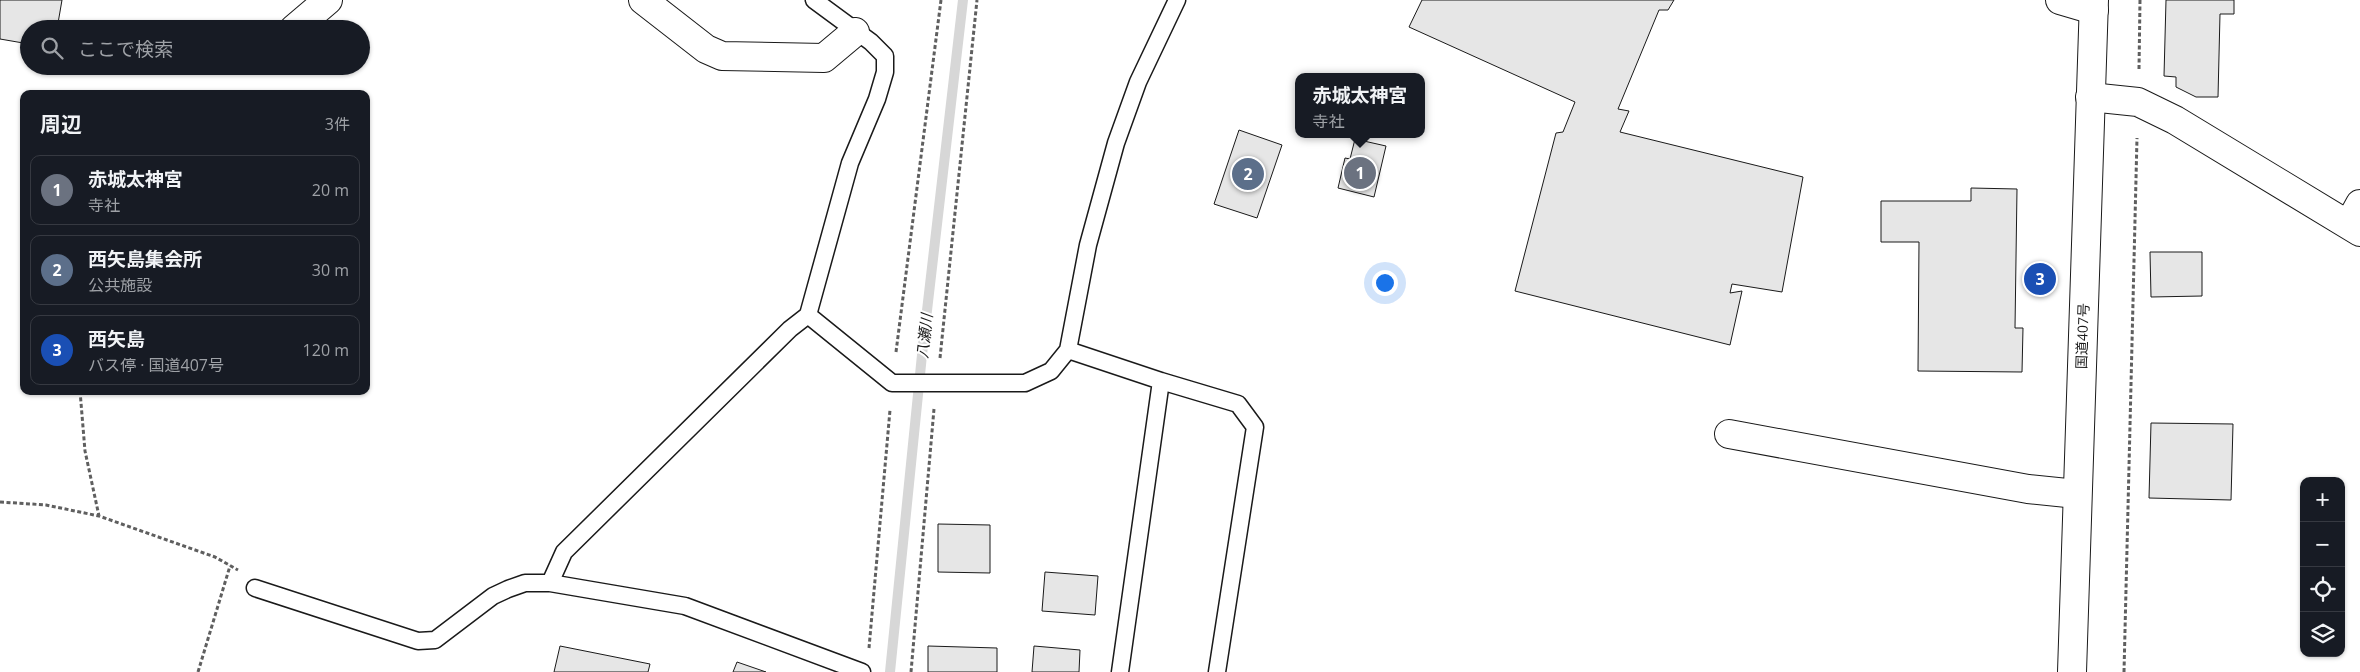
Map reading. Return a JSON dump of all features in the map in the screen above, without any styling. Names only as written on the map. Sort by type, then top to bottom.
[{"type":"main road","points":[[305,20],[328,0]]},
{"type":"main road","points":[[643,0],[706,49],[722,56],[824,58],[855,32]]},
{"type":"main road","points":[[2060,0],[2094,5]]},
{"type":"main road","name":"国道407号","points":[[2072,672],[2094,5]]},
{"type":"main road","points":[[2090,97],[2138,102],[2175,120],[2356,220]]},
{"type":"main road","points":[[1728,434],[2028,489],[2077,494]]},
{"type":"lane","points":[[550,583],[564,552],[790,329],[808,315],[850,164],[877,99],[885,72],[885,56],[872,42],[855,32],[814,0]]},
{"type":"lane","points":[[808,315],[897,383],[1025,382],[1051,371],[1068,350],[1088,245],[1116,143],[1138,82],[1178,0]]},
{"type":"lane","points":[[1068,350],[1238,404],[1255,427],[1217,672]]},
{"type":"lane","points":[[1120,672],[1161,381]]},
{"type":"lane","points":[[255,588],[418,640],[435,640],[493,596],[525,583],[550,583],[685,606],[862,672]]},
{"type":"path","points":[[869,652],[897,383],[941,0]]},
{"type":"path","points":[[911,672],[933,384],[977,0]]},
{"type":"path","points":[[2124,672],[2140,0]]},
{"type":"path","points":[[80,395],[85,452],[99,516]]},
{"type":"path","points":[[0,502],[46,505],[99,516],[215,557],[252,579],[255,588]]},
{"type":"path","points":[[198,672],[230,566]]},
{"type":"building","points":[[0,0],[62,0],[59,20],[20,20],[20,42],[0,39]]},
{"type":"building","points":[[1422,0],[1674,0],[1668,10],[1659,10],[1618,109],[1629,111],[1620,132],[1803,177],[1782,292],[1732,284],[1730,293],[1742,291],[1730,345],[1515,291],[1556,133],[1563,132],[1575,102],[1409,27]]},
{"type":"building","points":[[2166,0],[2234,0],[2234,14],[2220,14],[2218,97],[2196,97],[2176,87],[2176,77],[2164,76]]},
{"type":"building","points":[[1239,130],[1282,145],[1257,218],[1214,204]]},
{"type":"building","points":[[1355,139],[1386,146],[1374,197],[1338,188],[1345,158],[1350,159]]},
{"type":"building","points":[[1971,188],[2017,189],[2015,328],[2023,328],[2022,372],[1918,371],[1919,242],[1881,242],[1881,201],[1971,201]]},
{"type":"building","points":[[2150,252],[2202,252],[2202,296],[2151,297]]},
{"type":"building","points":[[2151,423],[2233,424],[2231,500],[2149,498]]},
{"type":"building","points":[[938,524],[990,525],[990,573],[938,572]]},
{"type":"building","points":[[1045,572],[1098,576],[1095,615],[1042,611]]},
{"type":"building","points":[[560,646],[650,664],[648,672],[554,672]]},
{"type":"building","points":[[928,646],[997,648],[997,672],[928,672]]},
{"type":"building","points":[[1034,646],[1080,650],[1079,672],[1032,672]]},
{"type":"building","points":[[737,662],[766,672],[733,672]]},
{"type":"waterway","name":"八瀬川","points":[[890,672],[923,345],[963,0]]},
{"type":"place","name":"赤城太神宮","points":[[1360,173]]},
{"type":"place","name":"西矢島集会所","points":[[1248,174]]},
{"type":"place","name":"西矢島","points":[[2040,279]]}]
